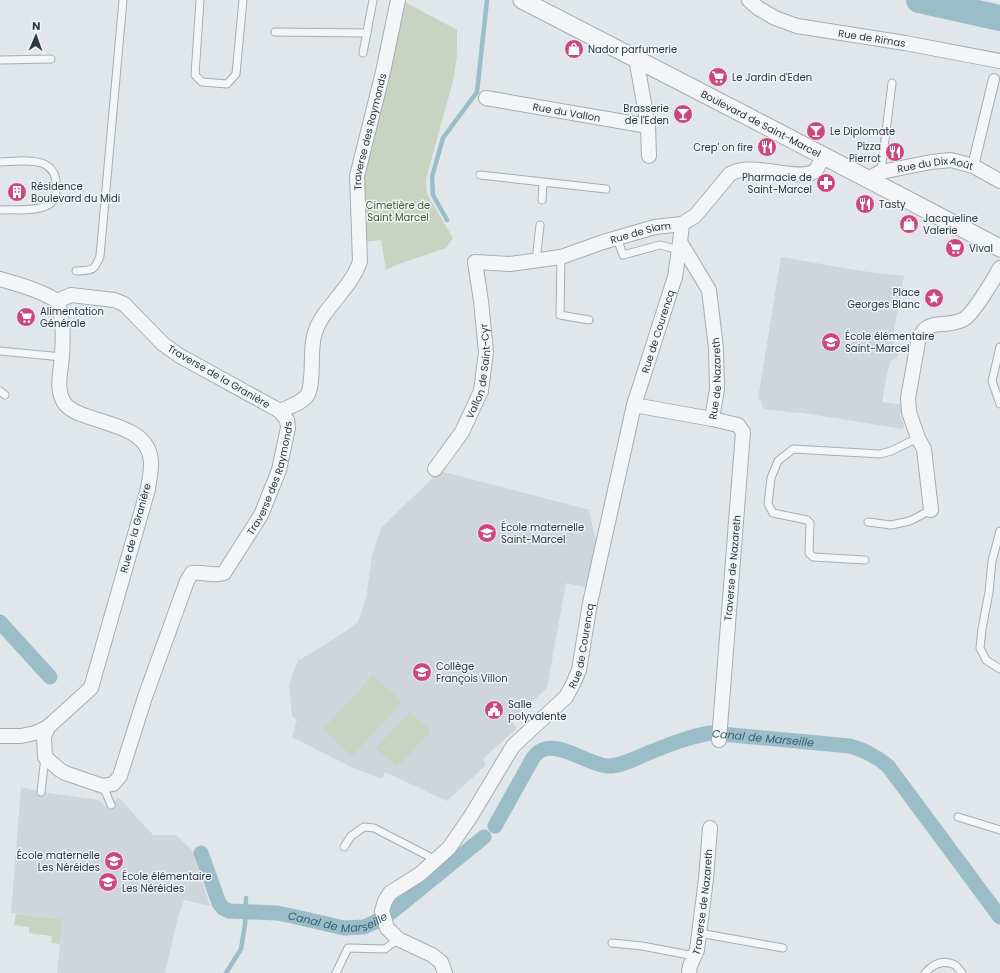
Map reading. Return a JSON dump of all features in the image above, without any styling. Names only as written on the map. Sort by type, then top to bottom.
[{"type":"street","name":"Traverse des Raymonds","points":[[103,786],[113,784],[120,776],[145,697],[187,581],[192,573],[199,572],[218,575],[224,573],[261,515],[279,470],[288,428],[287,420],[280,412],[303,400],[307,395],[310,383],[314,337],[318,324],[344,291],[357,270],[360,260],[357,176],[383,72],[398,0]]},
{"type":"street","name":"Boulevard de Saint-Marcel","points":[[522,0],[824,156],[876,176],[1000,248]]},
{"type":"street","name":"Rue de Rimas","points":[[749,0],[758,8],[775,18],[797,26],[905,43],[1000,61]]},
{"type":"street","points":[[636,58],[648,126],[649,156]]},
{"type":"street","points":[[973,166],[994,79]]},
{"type":"street","name":"Rue du Vallon","points":[[486,98],[648,126]]},
{"type":"street","name":"Rue de Siam","points":[[475,262],[510,264],[561,257],[603,242],[655,227],[682,224],[694,216],[730,174],[736,170],[748,169],[807,175],[816,170],[824,156]]},
{"type":"street","name":"Rue du Dix Août","points":[[876,176],[931,162],[951,160],[973,166],[1000,181]]},
{"type":"street","name":"Rue de Courencq","points":[[445,973],[441,962],[432,955],[398,940],[387,928],[382,911],[385,901],[390,893],[420,874],[449,848],[513,746],[566,698],[573,684],[579,670],[590,604],[634,405],[675,278],[682,224]]},
{"type":"street","name":"Rue de Nazareth","points":[[634,405],[712,419],[717,382],[716,348],[709,290],[680,246]]},
{"type":"street","name":"Vallon de Saint-Cyr","points":[[435,469],[462,432],[481,391],[486,352],[481,300],[475,262]]},
{"type":"street","points":[[931,510],[924,450],[909,412],[908,398],[918,342],[921,333],[927,327],[937,324],[952,323],[966,318],[991,284],[1000,268]]},
{"type":"street","points":[[0,279],[35,289],[47,294],[57,302]]},
{"type":"street","name":"Traverse de la Granière","points":[[57,302],[71,295],[114,300],[124,304],[163,344],[180,356],[280,412]]},
{"type":"street","name":"Rue de la Granière","points":[[3,734],[21,736],[35,733],[48,727],[91,688],[148,489],[151,464],[150,454],[147,446],[139,437],[129,431],[70,410],[60,395],[59,385],[62,357],[62,319],[57,302]]},
{"type":"street","name":"Traverse de Nazareth","points":[[712,419],[738,425],[743,432],[720,733]]},
{"type":"street","points":[[48,727],[44,737],[45,756],[65,773],[103,786]]},
{"type":"street","name":"Traverse de Nazareth","points":[[689,973],[690,966],[697,950],[706,878],[710,828]]},
{"type":"lane","points":[[76,271],[91,270],[96,266],[100,256],[123,0]]},
{"type":"lane","points":[[200,0],[195,75],[202,82],[227,84],[236,74],[243,0]]},
{"type":"lane","points":[[363,53],[373,0]]},
{"type":"lane","points":[[274,32],[367,33]]},
{"type":"lane","points":[[0,60],[51,59]]},
{"type":"lane","points":[[876,176],[892,83]]},
{"type":"lane","points":[[0,162],[35,161],[48,165],[55,174],[57,186],[56,196],[48,206],[34,209],[0,210]]},
{"type":"lane","points":[[480,175],[606,189]]},
{"type":"lane","points":[[542,200],[543,183]]},
{"type":"lane","points":[[536,261],[540,225]]},
{"type":"lane","points":[[617,238],[623,255],[660,245],[680,246]]},
{"type":"lane","points":[[561,257],[560,315],[589,320]]},
{"type":"lane","points":[[1000,347],[992,381],[1000,404]]},
{"type":"lane","points":[[0,351],[62,357]]},
{"type":"lane","points":[[865,560],[813,557],[809,553],[810,523],[807,520],[773,513],[768,504],[771,478],[778,461],[793,449],[880,454],[891,451],[918,438]]},
{"type":"lane","points":[[868,522],[891,525],[910,521],[931,510]]},
{"type":"lane","points":[[1000,531],[992,560],[980,648],[986,660],[1000,669]]},
{"type":"lane","points":[[41,792],[45,756]]},
{"type":"lane","points":[[103,786],[111,805]]},
{"type":"lane","points":[[958,817],[1000,830]]},
{"type":"lane","points":[[344,847],[351,836],[364,828],[374,828],[436,860]]},
{"type":"lane","points":[[699,933],[783,948]]},
{"type":"lane","points":[[336,973],[348,948],[385,949],[398,940]]},
{"type":"lane","points":[[612,943],[642,946],[695,956]]},
{"type":"lane","points":[[925,973],[935,964],[945,963],[956,965],[962,973]]},
{"type":"shaded area","name":"École élémentaire Saint-Marcel","points":[[781,257],[861,271],[904,276],[894,329],[895,337],[893,347],[896,348],[898,355],[891,361],[887,373],[882,402],[902,405],[900,415],[904,424],[903,429],[797,412],[765,409],[762,406],[762,401],[758,399]]},
{"type":"shaded area","name":"Collège François Villon","points":[[440,471],[594,511],[589,511],[596,540],[588,588],[566,583],[547,688],[511,721],[517,728],[483,759],[486,765],[447,801],[385,772],[382,779],[351,767],[292,737],[297,720],[292,716],[289,684],[298,661],[345,632],[358,622],[366,599],[372,556],[382,527]]},
{"type":"shaded area","name":"École élémentaire Les Néréides","points":[[21,787],[41,792],[99,800],[108,809],[118,797],[153,835],[176,835],[192,850],[210,906],[184,900],[179,913],[165,973],[57,973],[63,919],[11,913]]},
{"type":"green space","name":"Cimetière de Saint Marcel","points":[[403,1],[457,30],[457,55],[453,81],[426,179],[427,194],[453,238],[446,248],[396,265],[386,270],[381,240],[364,242],[362,180]]},
{"type":"green space","points":[[373,675],[402,702],[352,756],[323,729]]},
{"type":"green space","points":[[410,712],[431,731],[397,767],[376,748]]},
{"type":"green space","points":[[16,914],[63,919],[60,944],[51,943],[52,936],[29,933],[29,927],[14,925]]},
{"type":"waterway","points":[[447,220],[433,195],[432,177],[443,138],[477,92],[487,0]]},
{"type":"waterway","points":[[919,0],[1000,18]]},
{"type":"waterway","name":"Canal de Marseille","points":[[0,622],[50,677]]},
{"type":"waterway","name":"Canal de Marseille","points":[[495,826],[533,758],[538,752],[545,749],[559,749],[592,762],[612,766],[623,764],[678,742],[710,733],[850,746],[870,754],[888,766],[1000,917]]},
{"type":"waterway","name":"Canal de Marseille","points":[[201,853],[219,903],[223,908],[229,911],[277,913],[344,928],[364,927],[393,911],[484,837]]},
{"type":"waterway","points":[[226,973],[241,949],[245,925],[246,898]]},
{"type":"place","name":"Nador parfumerie","points":[[574,49]]},
{"type":"place","name":"Le Jardin d'Eden","points":[[718,77]]},
{"type":"place","name":"Brasserie de l'Eden","points":[[683,114]]},
{"type":"place","name":"Le Diplomate","points":[[816,131]]},
{"type":"place","name":"Crep' on fire","points":[[767,147]]},
{"type":"place","name":"Pizza Pierrot","points":[[895,152]]},
{"type":"place","name":"Pharmacie de Saint-Marcel","points":[[826,183]]},
{"type":"place","name":"Résidence Boulevard du Midi","points":[[17,192]]},
{"type":"place","name":"Tasty","points":[[865,204]]},
{"type":"place","name":"Jacqueline Valerie","points":[[909,224]]},
{"type":"place","name":"Vival","points":[[955,248]]},
{"type":"place","name":"Place Georges Blanc","points":[[934,298]]},
{"type":"place","name":"Alimentation Générale","points":[[26,317]]},
{"type":"place","name":"École élémentaire Saint-Marcel","points":[[831,342]]},
{"type":"place","name":"École maternelle Saint-Marcel","points":[[487,533]]},
{"type":"place","name":"Collège François Villon","points":[[422,672]]},
{"type":"place","name":"Salle polyvalente","points":[[494,710]]},
{"type":"place","name":"École maternelle Les Néréides","points":[[114,861]]},
{"type":"place","name":"École élémentaire Les Néréides","points":[[108,882]]}]
